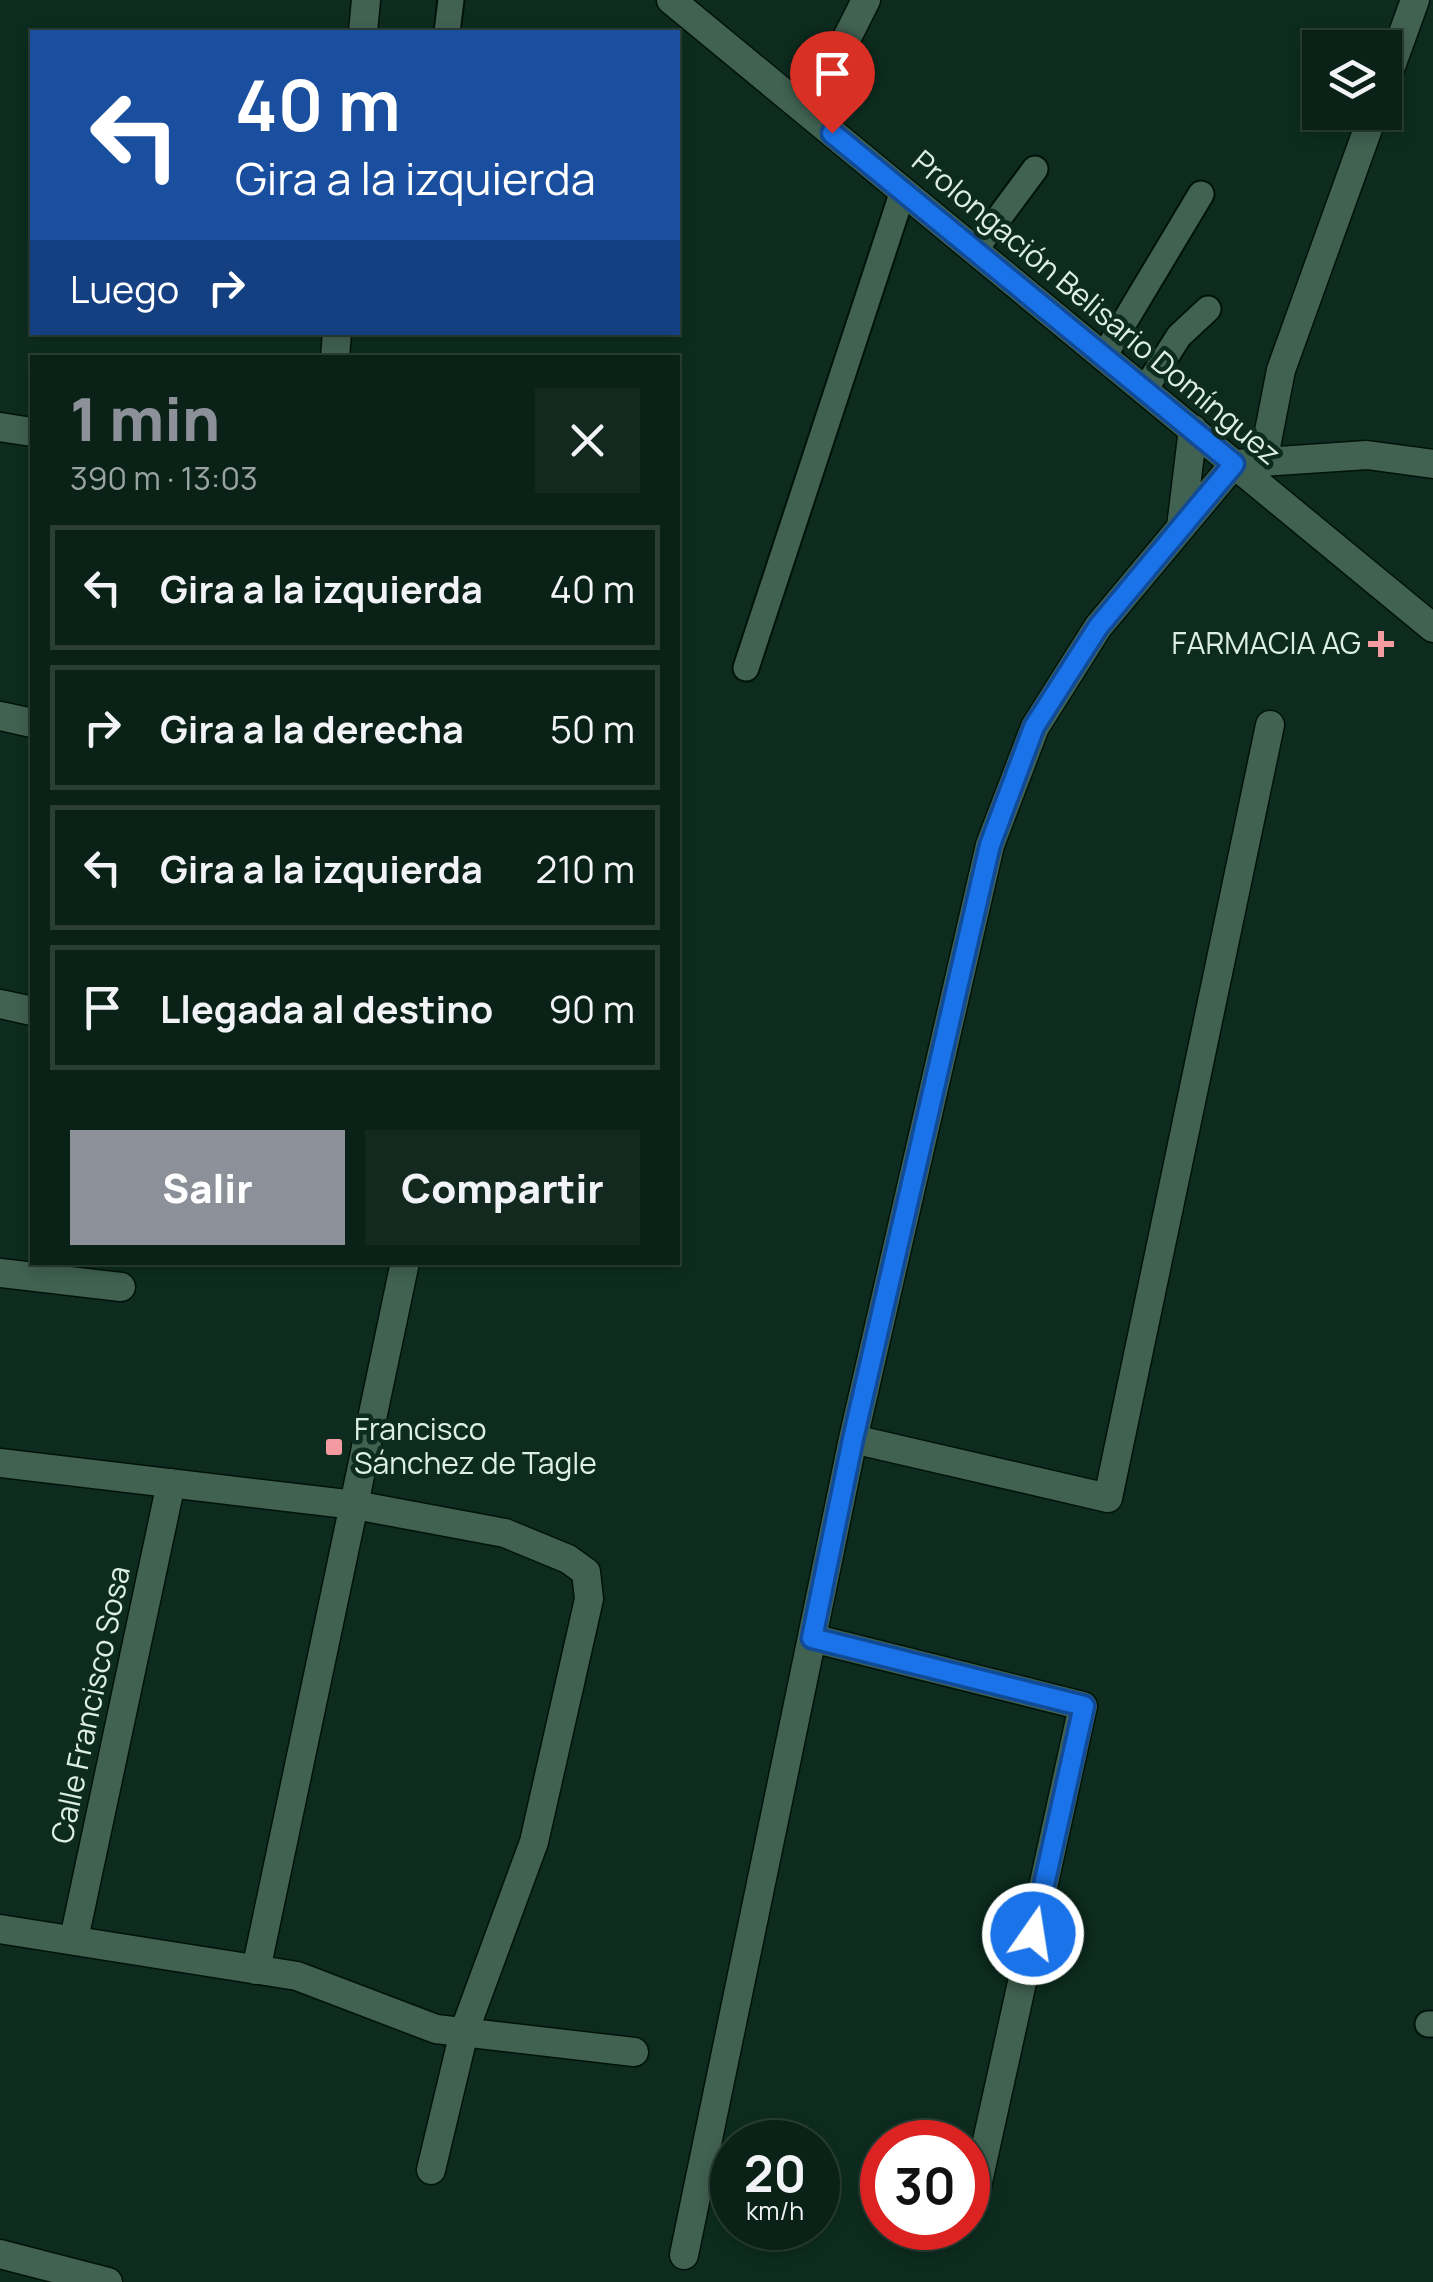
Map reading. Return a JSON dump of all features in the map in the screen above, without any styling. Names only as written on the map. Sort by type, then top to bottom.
[{"type":"street","points":[[363,30],[366,0]]},
{"type":"street","name":"Prolongación Belisario Domínguez","points":[[671,0],[1433,628]]},
{"type":"street","points":[[809,113],[866,0]]},
{"type":"street","points":[[1402,36],[1415,0]]},
{"type":"street","points":[[1263,462],[1281,370],[1368,130]]},
{"type":"street","points":[[0,428],[30,432]]},
{"type":"street","points":[[1180,529],[1192,430]]},
{"type":"street","points":[[684,2256],[853,1439],[990,845],[1034,727],[1098,627],[1234,464],[1367,454],[1433,464]]},
{"type":"street","points":[[0,716],[30,722]]},
{"type":"street","points":[[853,1439],[1108,1498],[1270,725]]},
{"type":"street","points":[[0,1004],[30,1011]]},
{"type":"street","points":[[256,1970],[404,1265]]},
{"type":"street","points":[[0,1273],[121,1287]]},
{"type":"street","points":[[0,1463],[355,1505],[505,1533],[568,1559],[586,1572],[589,1598],[534,1842],[464,2032],[431,2170]]},
{"type":"street","name":"Calle Francisco Sosa","points":[[74,1939],[171,1483]]},
{"type":"street","points":[[812,1638],[1084,1706],[990,2128]]},
{"type":"street","points":[[0,1929],[298,1976],[436,2029],[634,2052]]},
{"type":"street","points":[[0,2254],[108,2282]]},
{"type":"lane","points":[[448,30],[451,0]]},
{"type":"lane","points":[[975,250],[1035,169]]},
{"type":"lane","points":[[746,668],[903,191]]},
{"type":"lane","points":[[1104,356],[1201,194]]},
{"type":"lane","points":[[1144,391],[1178,336],[1208,309]]},
{"type":"place","name":"FARMACIA AG","points":[[1381,644]]},
{"type":"place","name":"Francisco Sánchez de Tagle","points":[[334,1447]]},
{"type":"route","points":[[832,133],[1234,464],[1098,627],[1034,727],[990,845],[853,1439],[812,1638],[1084,1706],[1033,1934]]}]
